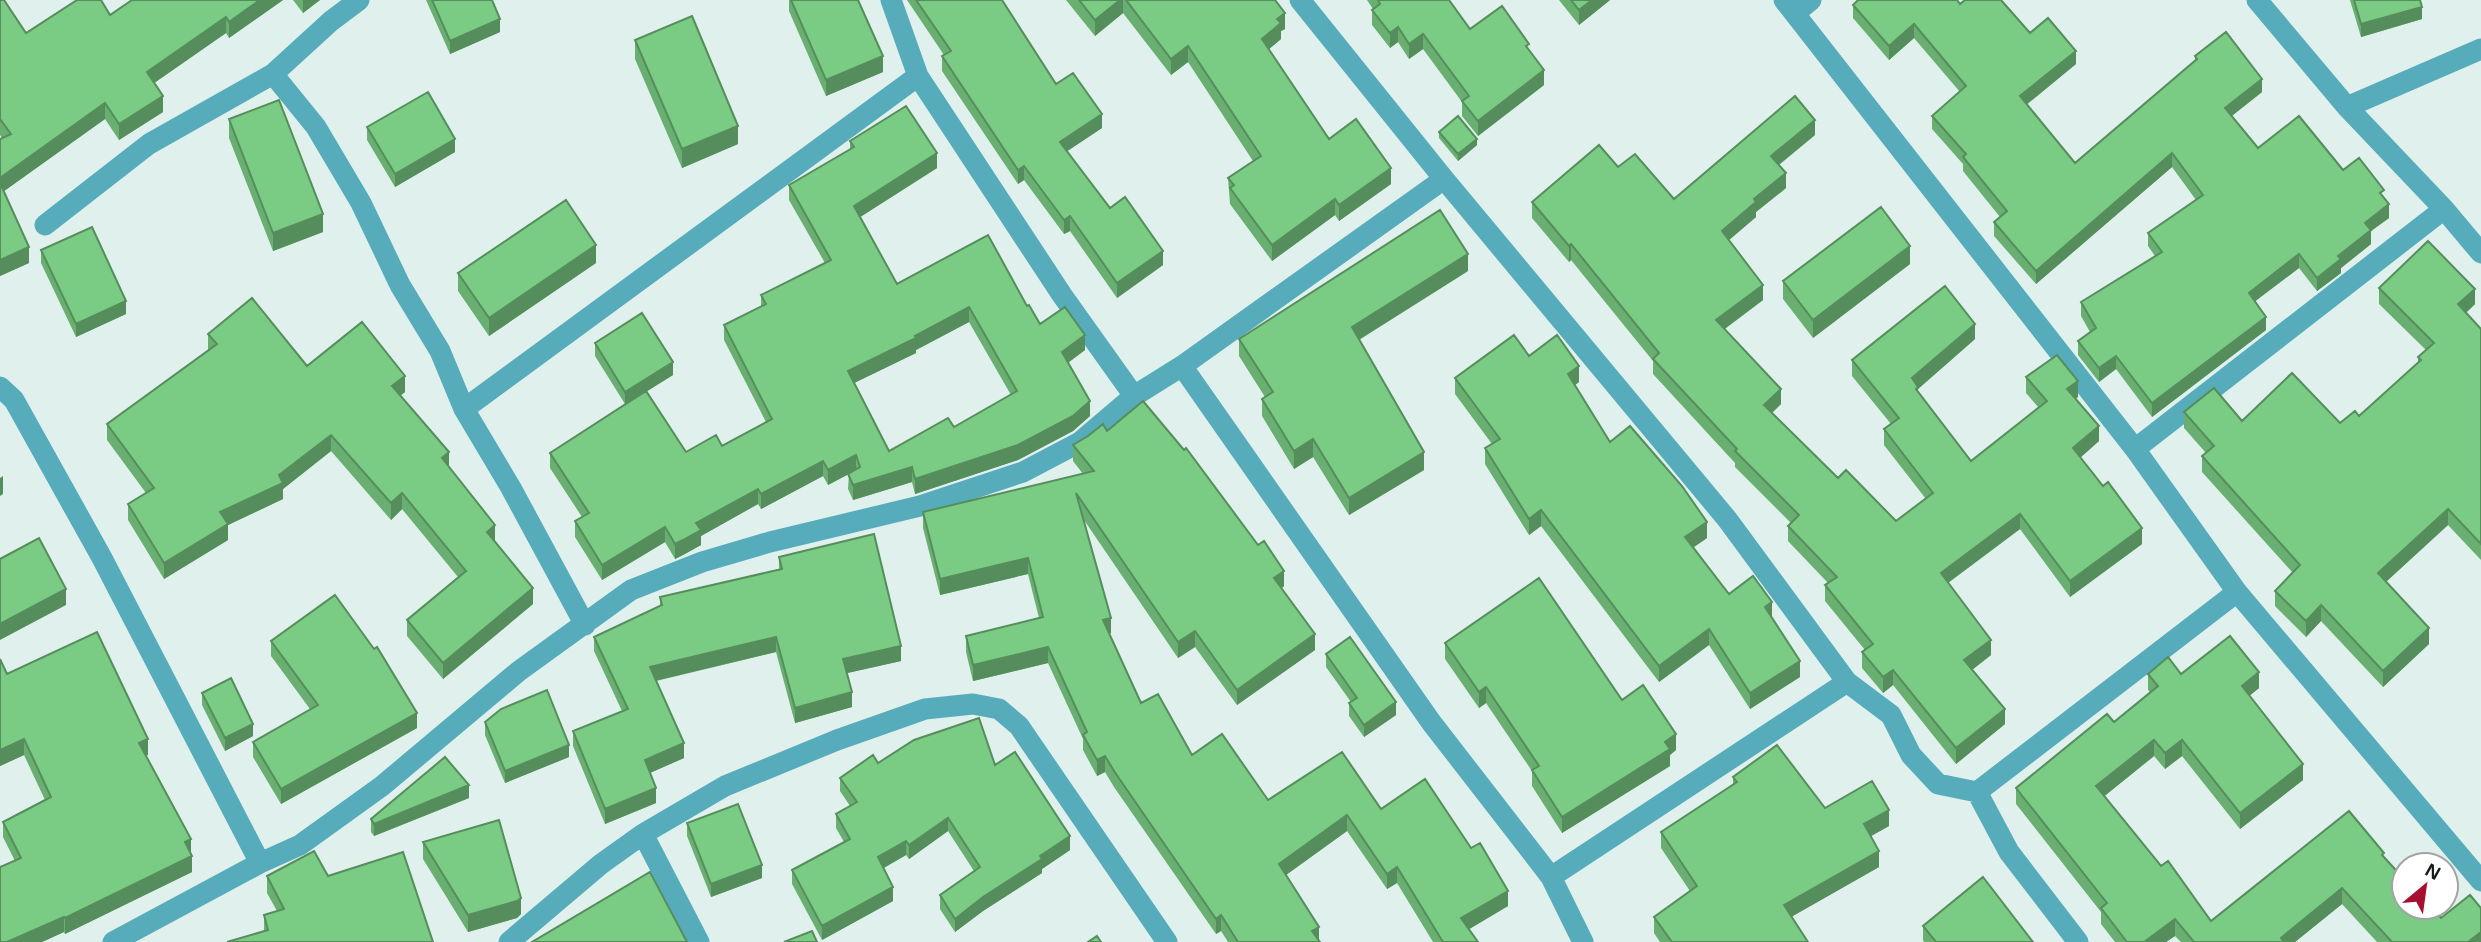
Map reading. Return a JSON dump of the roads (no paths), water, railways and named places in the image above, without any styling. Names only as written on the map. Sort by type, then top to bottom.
[{"type":"street","points":[[45,225],[149,145],[273,74],[359,0]]},
{"type":"street","points":[[891,0],[918,76],[1055,285],[1134,396]]},
{"type":"street","points":[[1300,0],[1444,179],[1727,519],[1847,682],[1891,715],[1911,755],[1938,784],[1977,792],[2237,592]]},
{"type":"street","points":[[2257,0],[2347,107],[2444,209],[2481,253]]},
{"type":"street","points":[[1796,4],[2135,449],[2237,592],[2481,881]]},
{"type":"street","points":[[2347,107],[2481,48]]},
{"type":"street","points":[[273,74],[316,127],[361,203],[400,285],[440,351],[464,409],[511,488],[584,625]]},
{"type":"street","points":[[464,409],[918,76]]},
{"type":"street","points":[[113,942],[260,863],[300,845],[382,786],[519,671],[631,590],[702,562],[770,542],[920,506],[1023,472],[1080,442],[1134,396],[1182,366],[1444,179]]},
{"type":"street","points":[[2135,449],[2444,209]]},
{"type":"street","points":[[1182,366],[1431,722],[1551,877],[1583,942]]},
{"type":"street","points":[[0,387],[14,400],[89,534],[260,863]]},
{"type":"street","points":[[1551,877],[1847,682]]},
{"type":"street","points":[[509,942],[601,864],[643,834],[725,786],[837,740],[925,709],[973,704],[999,709],[1019,726],[1167,942]]},
{"type":"street","points":[[1977,792],[2009,852],[2078,942]]},
{"type":"street","points":[[643,834],[699,942]]}]
